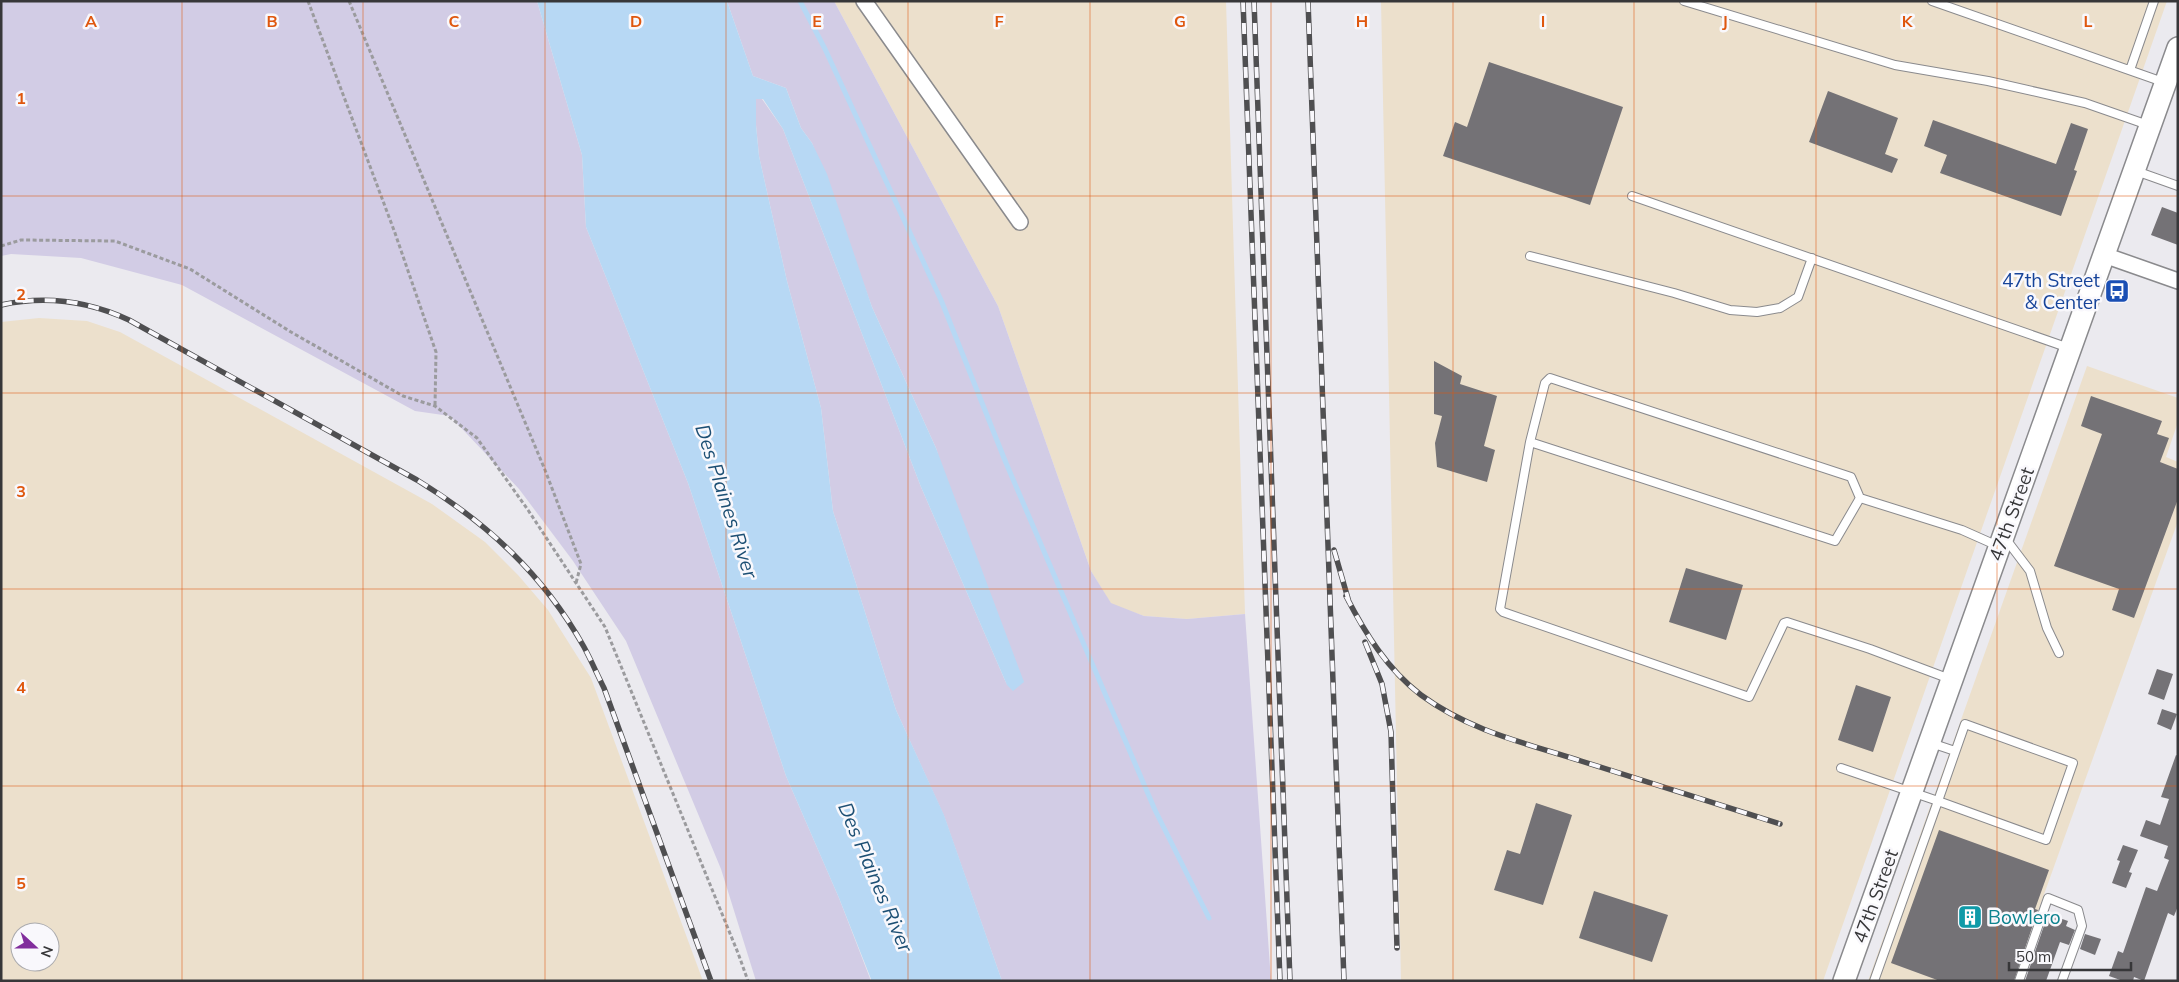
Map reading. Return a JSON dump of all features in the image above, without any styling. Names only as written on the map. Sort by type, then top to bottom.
[{"type":"main road","name":"47th Street","points":[[1844,981],[2178,48]]},
{"type":"street","points":[[864,1],[1020,222]]},
{"type":"street","points":[[2104,255],[2178,281]]},
{"type":"lane","points":[[1684,1],[1895,65],[1988,81],[2084,103],[2150,126]]},
{"type":"lane","points":[[1932,1],[2165,83]]},
{"type":"lane","points":[[2130,70],[2154,1]]},
{"type":"lane","points":[[2134,171],[2178,186]]},
{"type":"lane","points":[[1632,196],[2071,348]]},
{"type":"lane","points":[[1530,256],[1674,293],[1730,310],[1757,312],[1780,308],[1798,297],[1812,258]]},
{"type":"lane","points":[[1952,680],[1870,649],[1787,622],[1784,623],[1749,697],[1503,612],[1500,609],[1530,442],[1545,383],[1550,378],[1851,477],[1860,498],[2002,541],[2030,571],[2047,628],[2059,652]]},
{"type":"lane","points":[[1530,442],[1836,541],[1860,498]]},
{"type":"lane","points":[[1841,768],[1938,801],[2046,840],[2073,763],[1965,724],[1955,751],[1938,801],[1874,981]]},
{"type":"lane","points":[[1930,742],[1955,751]]},
{"type":"lane","points":[[2018,981],[2048,898],[2078,910],[2082,926],[2062,981]]},
{"type":"path","points":[[308,1],[395,233],[436,352],[435,406]]},
{"type":"path","points":[[349,1],[545,470],[581,564],[576,583]]},
{"type":"path","points":[[1,246],[22,240],[115,240],[190,269],[291,332],[403,396],[435,406],[477,438],[528,510],[604,627],[731,934],[748,981]]},
{"type":"shaded area","points":[[1,1],[537,1],[582,155],[586,227],[688,483],[786,776],[839,898],[871,981],[756,981],[721,869],[626,641],[573,561],[519,489],[450,416],[415,411],[182,285],[81,258],[11,254],[1,256]]},
{"type":"shaded area","points":[[727,1],[834,1],[998,306],[1091,571],[1111,603],[1144,616],[1187,619],[1245,614],[1271,981],[1002,981],[944,816],[896,710],[833,511],[821,408],[787,281],[759,156],[756,99],[762,99],[783,129],[921,487],[1007,685],[936,448],[872,307],[812,143],[801,128],[786,88],[753,76]]},
{"type":"shaded area","points":[[834,1],[1226,1],[1245,614],[1187,619],[1144,616],[1111,604],[1091,571],[998,306]]},
{"type":"shaded area","points":[[1381,1],[2167,1],[1823,981],[1401,981]]},
{"type":"shaded area","points":[[39,318],[87,321],[120,332],[432,504],[485,542],[518,575],[548,610],[591,678],[703,981],[1,981],[1,322]]},
{"type":"shaded area","points":[[2087,366],[2178,398],[2178,422],[2166,457],[2178,462],[2178,521],[2013,981],[1868,981]]},
{"type":"water","name":"Des Plaines River","points":[[537,1],[727,1],[753,76],[786,88],[801,128],[812,143],[827,174],[872,307],[936,448],[1024,682],[1013,691],[1007,685],[921,487],[783,129],[763,99],[756,99],[759,156],[787,281],[821,408],[833,511],[896,710],[944,815],[1002,981],[871,981],[839,898],[786,776],[688,483],[586,227],[582,155]]},
{"type":"building","points":[[1489,62],[1623,107],[1590,205],[1443,156],[1455,122],[1467,127]]},
{"type":"building","points":[[1828,91],[1898,118],[1885,154],[1898,159],[1892,173],[1809,142]]},
{"type":"building","points":[[1933,120],[2056,164],[2071,123],[2088,129],[2074,170],[2077,171],[2061,216],[1940,173],[1947,155],[1924,146]]},
{"type":"building","points":[[2162,207],[2178,213],[2178,245],[2151,235]]},
{"type":"building","points":[[1434,361],[1462,376],[1460,384],[1497,396],[1484,446],[1495,450],[1487,482],[1437,467],[1435,443],[1442,416],[1434,414]]},
{"type":"building","points":[[2091,396],[2162,421],[2157,434],[2169,438],[2160,462],[2178,469],[2178,499],[2134,618],[2112,610],[2119,589],[2054,566],[2102,434],[2081,426]]},
{"type":"building","points":[[1686,568],[1743,585],[1726,640],[1669,622]]},
{"type":"building","points":[[2157,669],[2173,674],[2164,700],[2148,694]]},
{"type":"building","points":[[1856,685],[1891,697],[1873,752],[1838,740]]},
{"type":"building","points":[[2162,709],[2177,714],[2171,730],[2157,724]]},
{"type":"building","points":[[2176,755],[2178,756],[2178,906],[2174,916],[2168,913],[2144,981],[2134,977],[2133,981],[2123,981],[2109,976],[2118,951],[2123,953],[2146,887],[2157,891],[2169,860],[2164,858],[2168,846],[2140,836],[2146,820],[2160,825],[2169,799],[2161,797]]},
{"type":"building","points":[[1536,803],[1572,815],[1543,905],[1494,890],[1507,850],[1520,854]]},
{"type":"building","name":"Bowlero","points":[[1939,830],[2049,870],[2035,909],[2038,910],[2014,981],[1940,981],[1891,963]]},
{"type":"building","points":[[2123,845],[2138,850],[2129,872],[2132,873],[2126,888],[2112,883],[2120,861],[2117,860]]},
{"type":"building","points":[[1594,891],[1668,915],[1652,962],[1579,938]]},
{"type":"building","points":[[2048,914],[2068,921],[2066,926],[2075,930],[2069,945],[2060,942],[2046,981],[2025,981]]},
{"type":"building","points":[[2085,934],[2101,939],[2095,955],[2080,949]]},
{"type":"waterway","points":[[800,1],[825,49],[941,300],[1006,463],[1155,810],[1209,918]]},
{"type":"railway","points":[[1243,1],[1280,981]]},
{"type":"railway","points":[[1254,1],[1290,981]]},
{"type":"railway","points":[[1308,1],[1344,981]]},
{"type":"railway","points":[[1,305],[34,300],[50,300],[82,304],[114,313],[417,480],[490,532],[532,573],[568,621],[584,647],[604,688],[711,981]]},
{"type":"railway","points":[[1334,550],[1349,602]]},
{"type":"railway","points":[[1346,596],[1369,637],[1398,674],[1421,695],[1459,718],[1519,742],[1780,824]]},
{"type":"railway","points":[[1365,642],[1382,684],[1391,732],[1397,948]]},
{"type":"place","name":"47th Street & Center","points":[[2117,291]]},
{"type":"place","name":"Bowlero","points":[[1970,917]]}]
